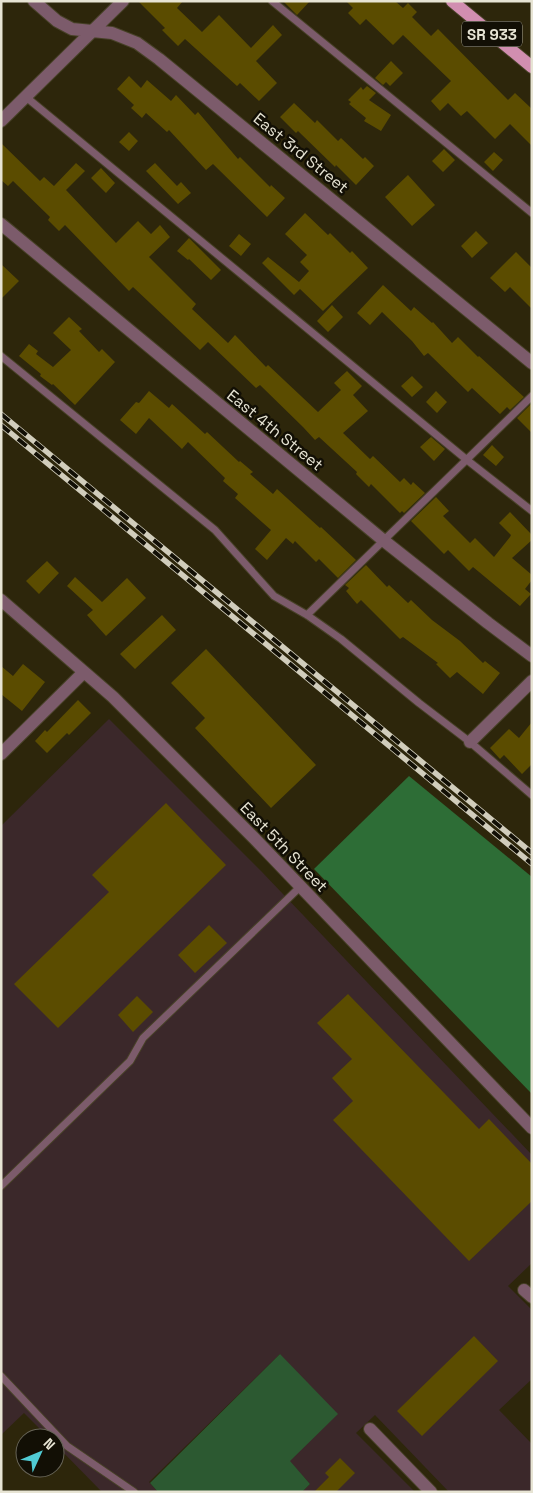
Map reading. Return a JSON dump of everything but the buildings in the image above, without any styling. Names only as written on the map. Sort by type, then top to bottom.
[{"type":"main road","name":"SR 933","points":[[452,1],[532,67]]},
{"type":"street","name":"East 3rd Street","points":[[34,1],[57,21],[72,29],[112,33],[136,43],[159,59],[532,363]]},
{"type":"street","points":[[1,122],[123,1]]},
{"type":"street","name":"East 4th Street","points":[[1,224],[383,540],[532,656]]},
{"type":"street","name":"East 5th Street","points":[[1,600],[134,718],[254,838],[532,1128]]},
{"type":"street","points":[[1,754],[84,672]]},
{"type":"street","points":[[470,742],[532,681]]},
{"type":"street","points":[[370,1429],[431,1492]]},
{"type":"lane","points":[[272,1],[532,213]]},
{"type":"lane","points":[[26,97],[467,460],[532,510]]},
{"type":"lane","points":[[1,356],[215,530],[274,596],[307,615],[340,639],[470,742],[532,795]]},
{"type":"lane","points":[[307,615],[532,396]]},
{"type":"lane","points":[[1,1186],[130,1061],[143,1038],[300,888]]},
{"type":"lane","points":[[1,1376],[67,1446],[134,1492]]},
{"type":"shaded area","points":[[109,719],[262,872],[532,1155],[532,1263],[508,1286],[532,1310],[532,1379],[499,1410],[532,1444],[532,1492],[449,1492],[375,1415],[356,1433],[415,1492],[302,1492],[310,1484],[290,1462],[280,1354],[149,1482],[158,1492],[102,1492],[65,1454],[65,1428],[39,1428],[24,1413],[1,1435],[1,826]]},
{"type":"green space","points":[[409,776],[532,877],[532,1094],[314,869]]},
{"type":"green space","points":[[280,1354],[338,1414],[290,1461],[310,1484],[302,1492],[158,1492],[150,1483]]},
{"type":"railway","points":[[1,414],[532,853]]},
{"type":"railway","points":[[1,425],[532,864]]}]
